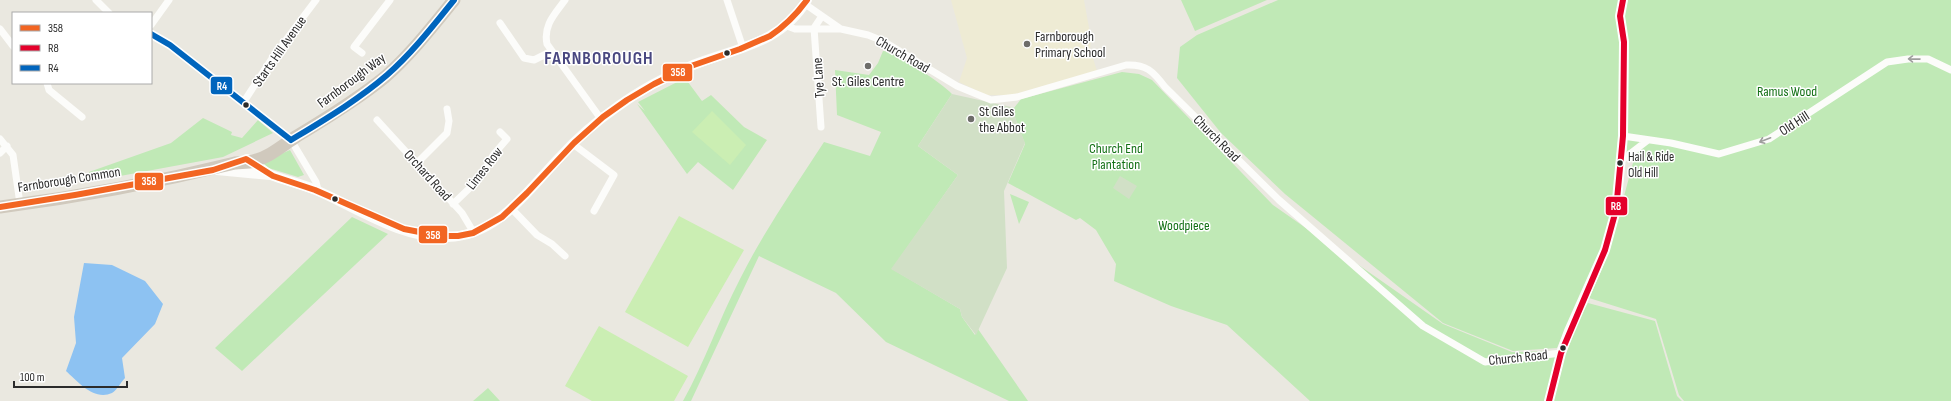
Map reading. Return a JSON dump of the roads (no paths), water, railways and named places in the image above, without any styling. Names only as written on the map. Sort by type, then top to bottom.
[{"type":"highway","name":"Farnborough Way","points":[[291,140],[343,107],[385,76],[420,41],[454,0]]},
{"type":"highway","name":"Farnborough Common","points":[[0,206],[20,204],[213,169],[279,150],[291,140]]},
{"type":"main road","points":[[1549,401],[1561,353],[1569,331],[1605,250],[1616,210],[1622,160],[1623,136],[1624,42],[1620,16],[1623,0]]},
{"type":"main road","points":[[244,161],[270,175],[318,190],[394,226],[406,230],[446,237],[474,233],[484,228],[511,208],[573,144],[601,119],[626,100],[682,70],[743,48],[787,26],[806,2]]},
{"type":"main road","points":[[213,169],[270,175]]},
{"type":"street","points":[[96,0],[108,12]]},
{"type":"street","points":[[152,24],[169,0]]},
{"type":"street","name":"Starts Hill Avenue","points":[[242,103],[273,57],[316,0]]},
{"type":"street","points":[[362,53],[354,46],[390,0]]},
{"type":"street","points":[[565,0],[547,28],[546,38],[552,51],[601,119]]},
{"type":"street","points":[[727,0],[743,48]]},
{"type":"street","name":"Church Road","points":[[806,2],[822,16],[841,29]]},
{"type":"street","points":[[814,28],[822,16]]},
{"type":"street","points":[[500,23],[524,58],[534,60],[552,51]]},
{"type":"street","name":"Church Road","points":[[787,26],[795,29],[841,29],[868,35],[883,41],[957,86],[992,100],[1017,97],[1126,65],[1138,64],[1153,72],[1165,86],[1279,200],[1423,326],[1485,362],[1561,353]]},
{"type":"street","name":"Tye Lane","points":[[814,28],[821,127]]},
{"type":"street","points":[[0,29],[12,45]]},
{"type":"street","points":[[152,35],[170,45],[291,140],[316,182],[318,190]]},
{"type":"street","name":"Old Hill","points":[[1623,136],[1719,154],[1769,139],[1887,62],[1908,58],[1928,59],[1951,70]]},
{"type":"street","points":[[47,84],[49,90],[82,117]]},
{"type":"street","points":[[417,163],[446,133],[449,121],[447,109]]},
{"type":"street","name":"Orchard Road","points":[[377,120],[468,221],[474,233]]},
{"type":"street","name":"Limes Row","points":[[453,204],[478,180],[494,154],[507,139],[500,132]]},
{"type":"street","points":[[0,139],[13,155],[16,167],[20,204]]},
{"type":"street","points":[[1622,160],[1648,140]]},
{"type":"street","points":[[573,144],[614,175],[594,211]]},
{"type":"street","points":[[0,153],[7,146]]},
{"type":"street","points":[[511,208],[537,236],[552,244],[565,256]]},
{"type":"water","points":[[84,263],[112,265],[145,281],[163,304],[155,324],[122,358],[125,378],[114,392],[105,395],[87,389],[66,371],[76,343],[74,317]]},
{"type":"place","name":"Farnborough Primary School","points":[[1027,44]]},
{"type":"place","name":"St. Giles Centre","points":[[868,66]]},
{"type":"place","name":"St Giles the Abbot","points":[[971,119]]},
{"type":"place","name":"Hail & Ride Old Hill","points":[[1620,163]]},
{"type":"district","name":"FARNBOROUGH","points":[[599,58]]},
{"type":"park label","name":"Ramus Wood","points":[[1787,91]]},
{"type":"park label","name":"Church End Plantation","points":[[1116,156]]},
{"type":"park label","name":"Woodpiece","points":[[1184,225]]}]
